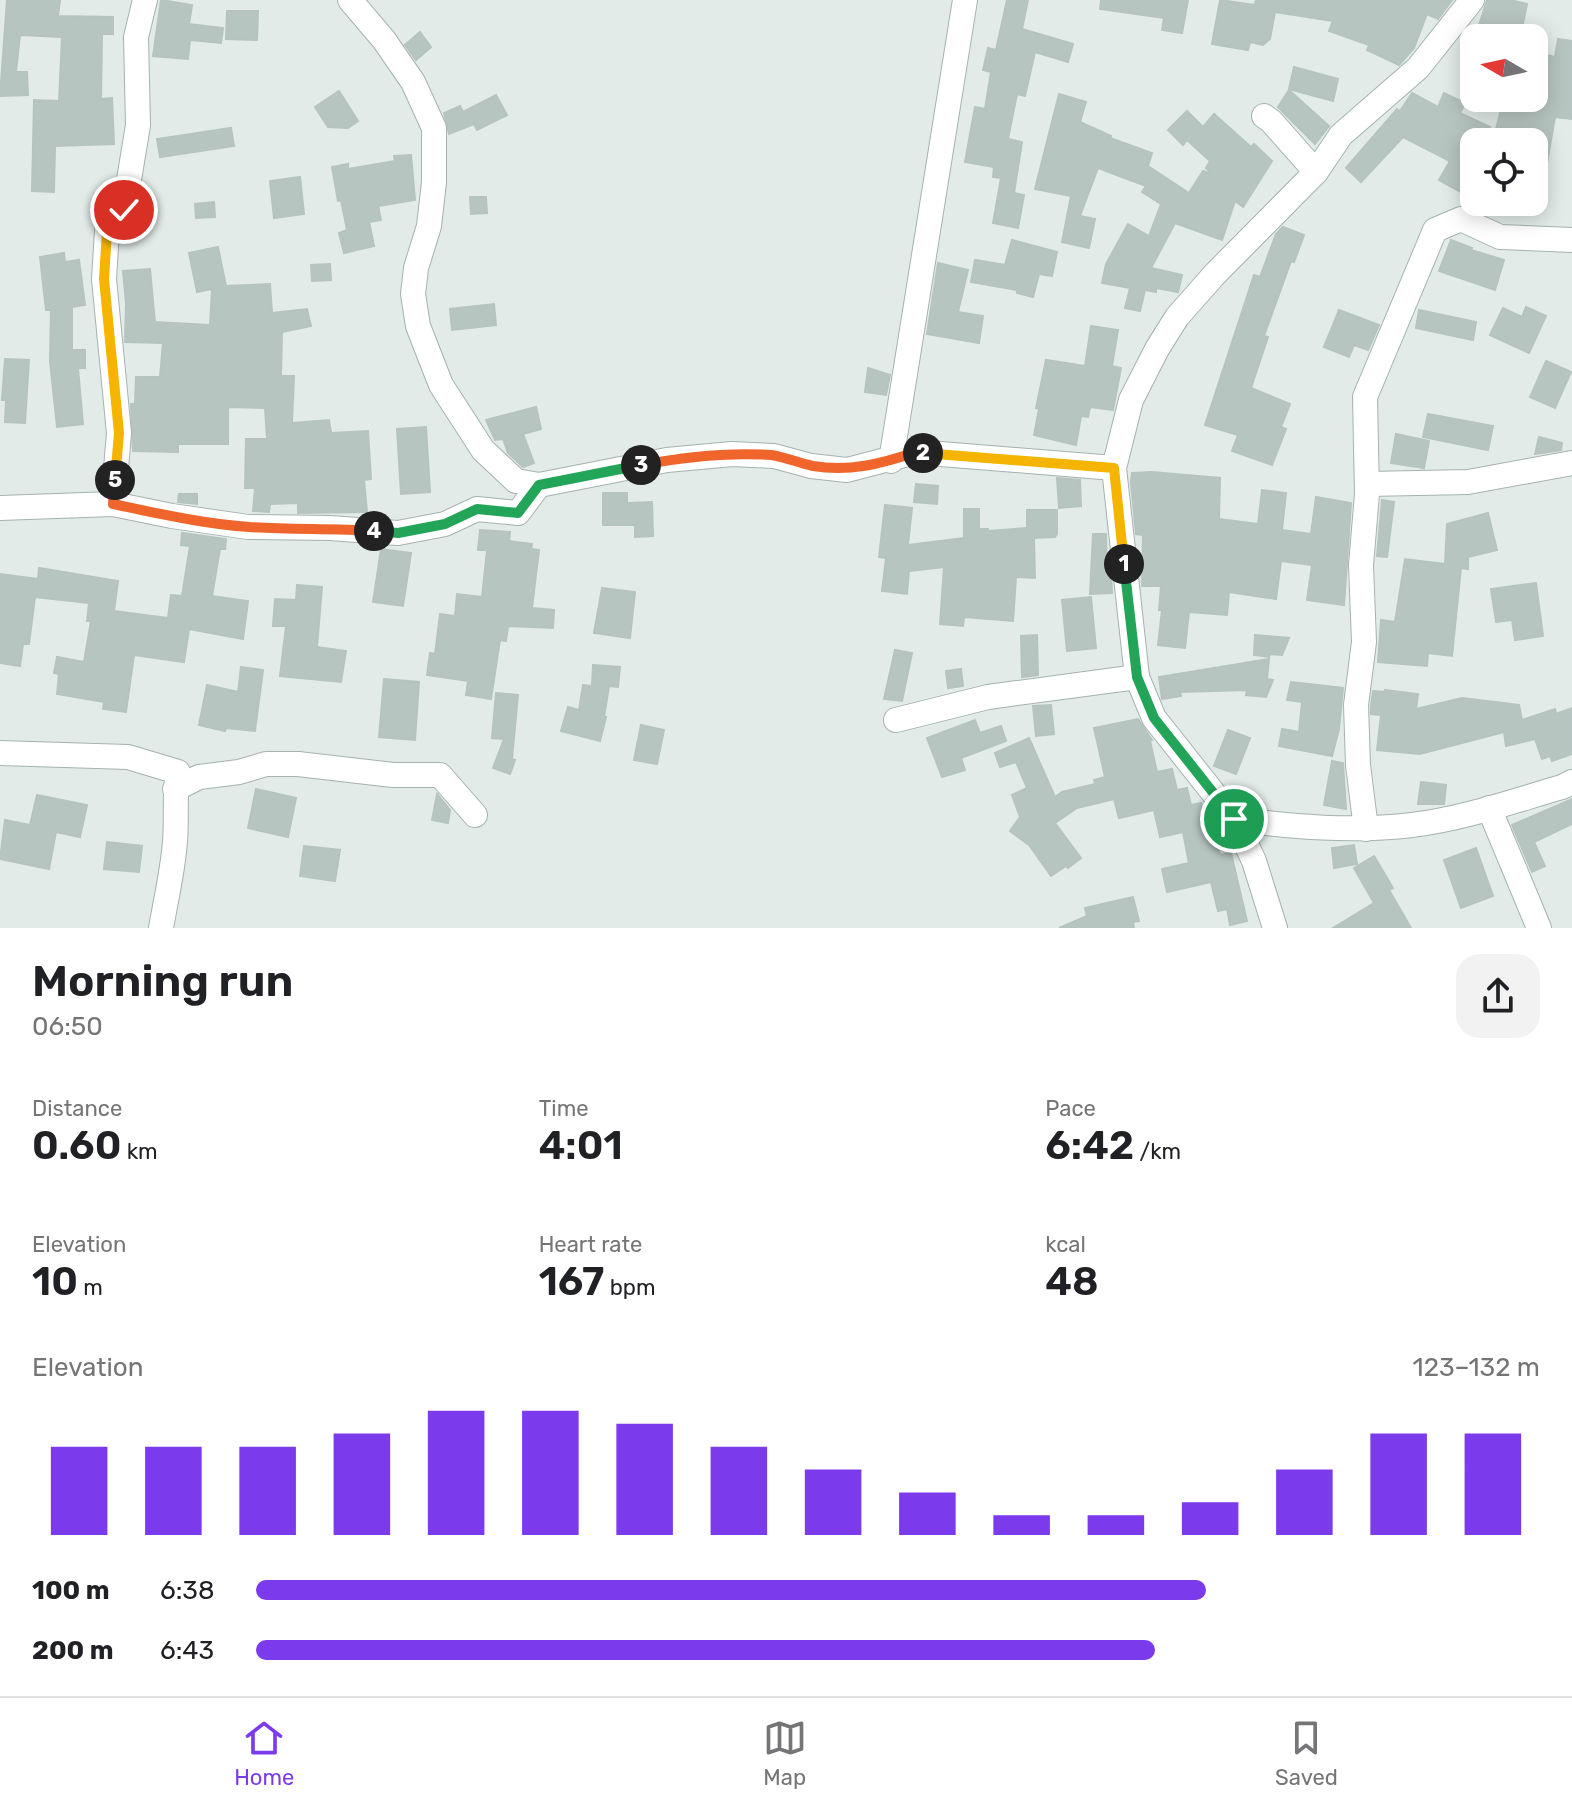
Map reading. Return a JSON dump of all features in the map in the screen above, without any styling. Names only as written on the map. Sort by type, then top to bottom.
[{"type":"street","points":[[113,504],[119,433],[104,279],[107,231],[124,210],[138,125],[136,37],[145,0]]},
{"type":"street","points":[[350,0],[384,40],[413,82],[434,128],[434,182],[429,226],[416,268],[413,294],[418,326],[441,385],[483,450],[528,483],[667,460],[732,454],[774,456],[811,466],[847,470],[916,452],[1114,468]]},
{"type":"street","points":[[891,461],[965,0]]},
{"type":"street","points":[[1275,928],[1254,861],[1234,819],[1154,718],[1137,677],[1114,468],[1131,400],[1177,317],[1316,172],[1341,135],[1418,68],[1472,0]]},
{"type":"street","points":[[1264,116],[1316,172]]},
{"type":"street","points":[[1366,829],[1358,765],[1356,705],[1364,642],[1361,565],[1367,484],[1365,397],[1435,230],[1461,219],[1500,237],[1572,240]]},
{"type":"street","points":[[1367,484],[1468,482],[1572,463]]},
{"type":"street","points":[[0,508],[113,504],[248,527],[398,533],[445,524],[477,509],[518,513],[528,483]]},
{"type":"street","points":[[896,720],[988,697],[1137,677]]},
{"type":"street","points":[[0,753],[128,757],[178,772],[175,846],[161,928]]},
{"type":"street","points":[[175,789],[199,777],[239,772],[266,764],[298,764],[393,775],[440,775],[475,815]]},
{"type":"street","points":[[1234,819],[1297,827],[1366,829],[1415,825],[1468,815],[1572,782]]},
{"type":"street","points":[[1489,808],[1539,928]]},
{"type":"building","points":[[7,0],[60,0],[58,16],[113,17],[113,34],[102,34],[101,99],[112,98],[114,144],[55,146],[54,192],[32,191],[34,100],[59,101],[62,37],[20,35],[16,72],[27,72],[28,95],[0,96]]},
{"type":"building","points":[[161,0],[192,5],[189,24],[223,28],[221,43],[190,40],[188,59],[153,56]]},
{"type":"building","points":[[1007,0],[1028,0],[1022,29],[1073,44],[1068,62],[1035,52],[1025,96],[1017,94],[1008,139],[1022,142],[1014,193],[1024,195],[1018,228],[993,223],[1001,178],[993,177],[994,167],[965,162],[975,107],[985,109],[991,72],[983,70],[988,48],[996,50]]},
{"type":"building","points":[[1101,0],[1188,0],[1182,33],[1162,30],[1164,18],[1100,9]]},
{"type":"building","points":[[1220,0],[1255,5],[1256,0],[1452,0],[1438,19],[1427,14],[1414,48],[1399,65],[1367,50],[1369,45],[1329,31],[1333,21],[1275,12],[1270,39],[1263,45],[1250,42],[1248,50],[1212,44]]},
{"type":"building","points":[[1487,0],[1527,4],[1523,24],[1479,24]]},
{"type":"building","points":[[227,11],[258,11],[257,40],[226,39]]},
{"type":"building","points":[[420,32],[431,47],[416,60],[405,45]]},
{"type":"building","points":[[1558,39],[1572,41],[1572,119],[1555,117],[1548,158],[1548,128],[1496,128],[1500,112],[1548,112],[1548,55],[1555,57]]},
{"type":"building","points":[[1294,67],[1338,79],[1333,101],[1289,89]]},
{"type":"building","points":[[1289,90],[1329,126],[1315,144],[1278,107]]},
{"type":"building","points":[[339,91],[358,121],[348,128],[328,127],[315,107]]},
{"type":"building","points":[[1412,93],[1438,107],[1444,93],[1460,101],[1460,113],[1490,127],[1460,128],[1460,191],[1439,180],[1450,161],[1403,137],[1361,182],[1346,168],[1397,109],[1400,111]]},
{"type":"building","points":[[1059,94],[1086,102],[1080,122],[1110,138],[1152,153],[1148,166],[1189,193],[1203,171],[1212,174],[1206,168],[1210,161],[1187,140],[1183,145],[1168,130],[1187,111],[1203,127],[1214,114],[1272,161],[1243,207],[1235,201],[1222,240],[1175,223],[1151,268],[1182,275],[1178,292],[1156,288],[1156,292],[1145,290],[1140,311],[1125,308],[1130,288],[1102,283],[1106,264],[1128,224],[1149,236],[1161,204],[1142,192],[1146,186],[1098,168],[1080,216],[1095,219],[1089,248],[1062,242],[1071,196],[1035,189]]},
{"type":"building","points":[[496,95],[507,115],[477,130],[474,124],[449,134],[444,113],[460,106],[463,112]]},
{"type":"building","points":[[231,128],[234,146],[160,157],[157,139]]},
{"type":"building","points":[[411,155],[415,200],[378,206],[381,220],[369,222],[374,246],[344,253],[339,233],[347,230],[332,167],[348,164],[348,169],[395,161],[394,156]]},
{"type":"building","points":[[300,177],[304,214],[274,218],[270,181]]},
{"type":"building","points":[[470,197],[486,197],[487,213],[471,214]]},
{"type":"building","points":[[214,202],[215,217],[196,218],[195,204]]},
{"type":"building","points":[[1283,227],[1304,235],[1294,262],[1291,261],[1264,336],[1268,337],[1251,388],[1290,404],[1281,427],[1286,429],[1272,465],[1232,451],[1238,435],[1205,425],[1254,275],[1260,277],[1276,234]]},
{"type":"building","points":[[1012,240],[1057,252],[1052,276],[1039,274],[1033,297],[1017,293],[1017,290],[971,282],[975,260],[1005,265]]},
{"type":"building","points":[[1451,240],[1504,260],[1495,290],[1439,271]]},
{"type":"building","points":[[218,247],[226,286],[270,284],[272,313],[307,309],[311,326],[282,332],[281,376],[294,376],[292,423],[329,420],[331,433],[368,431],[371,479],[364,480],[367,512],[298,513],[298,503],[270,504],[269,512],[253,511],[255,488],[245,488],[246,439],[267,439],[265,408],[228,407],[228,444],[178,444],[178,452],[133,451],[131,404],[135,404],[136,377],[160,377],[163,343],[125,342],[123,271],[150,269],[155,322],[210,325],[212,289],[197,292],[189,253]]},
{"type":"building","points":[[64,253],[65,262],[79,260],[85,305],[72,307],[72,350],[85,350],[85,368],[78,368],[83,424],[57,427],[50,361],[51,310],[46,310],[40,257]]},
{"type":"building","points":[[938,263],[968,270],[958,312],[983,316],[979,343],[927,334]]},
{"type":"building","points":[[330,264],[331,280],[312,281],[311,265]]},
{"type":"building","points":[[494,304],[496,325],[452,330],[450,309]]},
{"type":"building","points":[[1526,307],[1546,316],[1529,353],[1490,335],[1503,308],[1522,317]]},
{"type":"building","points":[[1339,310],[1379,325],[1368,350],[1354,345],[1349,357],[1324,347]]},
{"type":"building","points":[[1419,310],[1476,322],[1473,340],[1416,328]]},
{"type":"building","points":[[1091,326],[1118,330],[1112,366],[1121,368],[1113,410],[1090,407],[1088,417],[1081,416],[1076,445],[1034,435],[1046,360],[1085,366]]},
{"type":"building","points":[[5,359],[29,360],[25,423],[5,422],[6,400],[2,400]]},
{"type":"building","points":[[1546,361],[1571,372],[1555,408],[1530,397]]},
{"type":"building","points":[[868,368],[890,375],[886,395],[865,392]]},
{"type":"building","points":[[536,407],[541,429],[523,434],[534,463],[523,467],[508,453],[503,439],[495,440],[486,420]]},
{"type":"building","points":[[1428,414],[1493,426],[1488,450],[1423,437]]},
{"type":"building","points":[[426,427],[430,492],[401,494],[397,429]]},
{"type":"building","points":[[1396,434],[1429,441],[1424,468],[1391,463]]},
{"type":"building","points":[[1539,437],[1562,443],[1561,450],[1535,454]]},
{"type":"building","points":[[1132,473],[1220,478],[1219,519],[1258,524],[1262,490],[1286,493],[1282,530],[1311,534],[1316,497],[1351,503],[1344,605],[1307,600],[1312,565],[1281,561],[1276,599],[1229,592],[1227,615],[1189,612],[1185,648],[1158,645],[1161,586],[1142,586],[1143,535],[1136,534],[1131,483]]},
{"type":"building","points":[[1057,478],[1080,480],[1081,506],[1059,508]]},
{"type":"building","points":[[916,484],[938,486],[937,504],[914,502]]},
{"type":"building","points":[[603,493],[627,493],[627,503],[652,502],[653,536],[635,537],[635,525],[603,525]]},
{"type":"building","points":[[179,494],[197,494],[197,504],[178,502]]},
{"type":"building","points":[[1382,500],[1394,502],[1387,557],[1377,556]]},
{"type":"building","points":[[885,505],[912,508],[908,545],[964,538],[964,509],[979,509],[979,529],[988,531],[1027,528],[1027,510],[1057,510],[1057,534],[1055,537],[1034,538],[1035,578],[1016,577],[1013,621],[964,617],[963,626],[940,624],[944,567],[909,571],[907,594],[882,591],[886,558],[879,557]]},
{"type":"building","points":[[1488,513],[1497,550],[1468,557],[1468,569],[1461,568],[1452,656],[1428,653],[1427,666],[1378,662],[1381,620],[1395,622],[1405,559],[1445,564],[1447,524]]},
{"type":"building","points":[[480,530],[510,532],[509,541],[532,544],[531,549],[539,550],[532,608],[554,610],[553,628],[508,626],[506,641],[500,640],[491,699],[466,695],[468,681],[427,675],[430,653],[435,654],[440,614],[455,616],[457,594],[482,597],[487,550],[478,550]]},
{"type":"building","points":[[182,533],[226,539],[225,549],[220,549],[212,596],[248,601],[243,639],[189,629],[184,662],[134,655],[126,712],[103,709],[104,702],[57,694],[59,674],[54,673],[57,657],[84,662],[91,621],[87,621],[89,603],[35,597],[29,644],[23,644],[20,666],[0,663],[0,574],[38,579],[39,568],[118,581],[114,611],[168,618],[171,595],[182,596],[190,546],[181,545]]},
{"type":"building","points":[[1093,534],[1106,534],[1107,574],[1111,574],[1112,593],[1090,594]]},
{"type":"building","points":[[381,549],[411,553],[403,606],[373,602]]},
{"type":"building","points":[[1536,583],[1543,636],[1515,640],[1512,620],[1496,622],[1491,589]]},
{"type":"building","points":[[297,585],[322,587],[317,647],[346,651],[341,682],[280,676],[286,626],[273,626],[275,599],[296,600]]},
{"type":"building","points":[[602,588],[635,592],[630,638],[594,633]]},
{"type":"building","points":[[1091,597],[1096,648],[1067,651],[1062,600]]},
{"type":"building","points":[[1037,635],[1038,675],[1022,677],[1021,636]]},
{"type":"building","points":[[1255,635],[1289,638],[1282,655],[1270,654],[1269,657],[1254,655]]},
{"type":"building","points":[[895,650],[912,653],[902,701],[884,699]]},
{"type":"building","points":[[1269,659],[1267,679],[1273,680],[1266,697],[1246,695],[1247,690],[1180,692],[1181,696],[1162,699],[1159,677]]},
{"type":"building","points":[[593,665],[620,667],[618,687],[609,686],[600,741],[561,731],[568,707],[579,710],[583,685],[592,686]]},
{"type":"building","points":[[241,667],[263,670],[255,731],[226,728],[225,731],[199,725],[207,685],[238,692]]},
{"type":"building","points":[[961,669],[963,686],[948,688],[946,671]]},
{"type":"building","points":[[384,679],[419,682],[415,740],[379,737]]},
{"type":"building","points":[[1291,682],[1343,688],[1339,729],[1332,756],[1279,746],[1282,729],[1299,732],[1302,702],[1287,700]]},
{"type":"building","points":[[1373,691],[1418,694],[1416,709],[1462,698],[1519,705],[1522,720],[1555,709],[1556,714],[1572,708],[1572,754],[1552,761],[1550,756],[1542,759],[1535,739],[1506,746],[1504,732],[1420,754],[1377,750],[1381,715],[1371,714]]},
{"type":"building","points":[[496,693],[518,695],[512,759],[515,760],[510,774],[493,768],[504,739],[492,738]]},
{"type":"building","points":[[1051,705],[1054,734],[1036,736],[1033,706]]},
{"type":"building","points":[[1138,719],[1152,740],[1157,772],[1172,769],[1177,790],[1187,788],[1191,805],[1201,803],[1204,815],[1210,814],[1220,855],[1231,853],[1247,921],[1230,925],[1227,909],[1218,911],[1211,882],[1167,892],[1162,869],[1189,863],[1183,832],[1160,837],[1154,810],[1119,818],[1114,799],[1077,808],[1055,823],[1081,858],[1051,876],[1029,845],[1010,831],[1020,817],[1012,795],[1027,788],[1016,762],[1000,767],[995,753],[1029,738],[1055,797],[1062,792],[1095,784],[1094,780],[1105,777],[1094,728]]},
{"type":"building","points":[[975,720],[980,733],[1001,726],[1006,741],[961,758],[965,770],[942,777],[927,738]]},
{"type":"building","points":[[641,725],[664,730],[657,764],[634,760]]},
{"type":"building","points":[[1228,730],[1250,738],[1236,774],[1214,766]]},
{"type":"building","points":[[1332,761],[1343,763],[1346,809],[1324,805]]},
{"type":"building","points":[[1421,782],[1446,785],[1444,804],[1418,804]]},
{"type":"building","points":[[256,789],[296,798],[288,837],[248,828]]},
{"type":"building","points":[[437,794],[450,810],[448,823],[432,820]]},
{"type":"building","points":[[37,795],[87,805],[80,837],[56,832],[49,869],[0,859],[5,820],[30,825]]},
{"type":"building","points":[[1572,799],[1572,824],[1534,842],[1545,866],[1532,872],[1512,825]]},
{"type":"building","points":[[107,842],[142,846],[139,872],[104,869]]},
{"type":"building","points":[[1354,845],[1357,864],[1334,868],[1332,848]]},
{"type":"building","points":[[304,846],[340,850],[335,881],[300,876]]},
{"type":"building","points":[[1476,848],[1493,896],[1461,908],[1444,860]]},
{"type":"building","points":[[1374,856],[1411,928],[1333,928],[1374,903],[1354,868]]},
{"type":"building","points":[[1133,897],[1139,921],[1133,922],[1134,928],[1059,928],[1087,916],[1085,908]]},
{"type":"route","points":[[124,210],[107,231],[104,279],[119,433],[113,504],[248,527],[398,533],[445,524],[477,509],[518,513],[539,485],[667,460],[732,454],[774,456],[811,466],[847,470],[916,452],[1114,468],[1137,677],[1154,718],[1234,819]]}]
